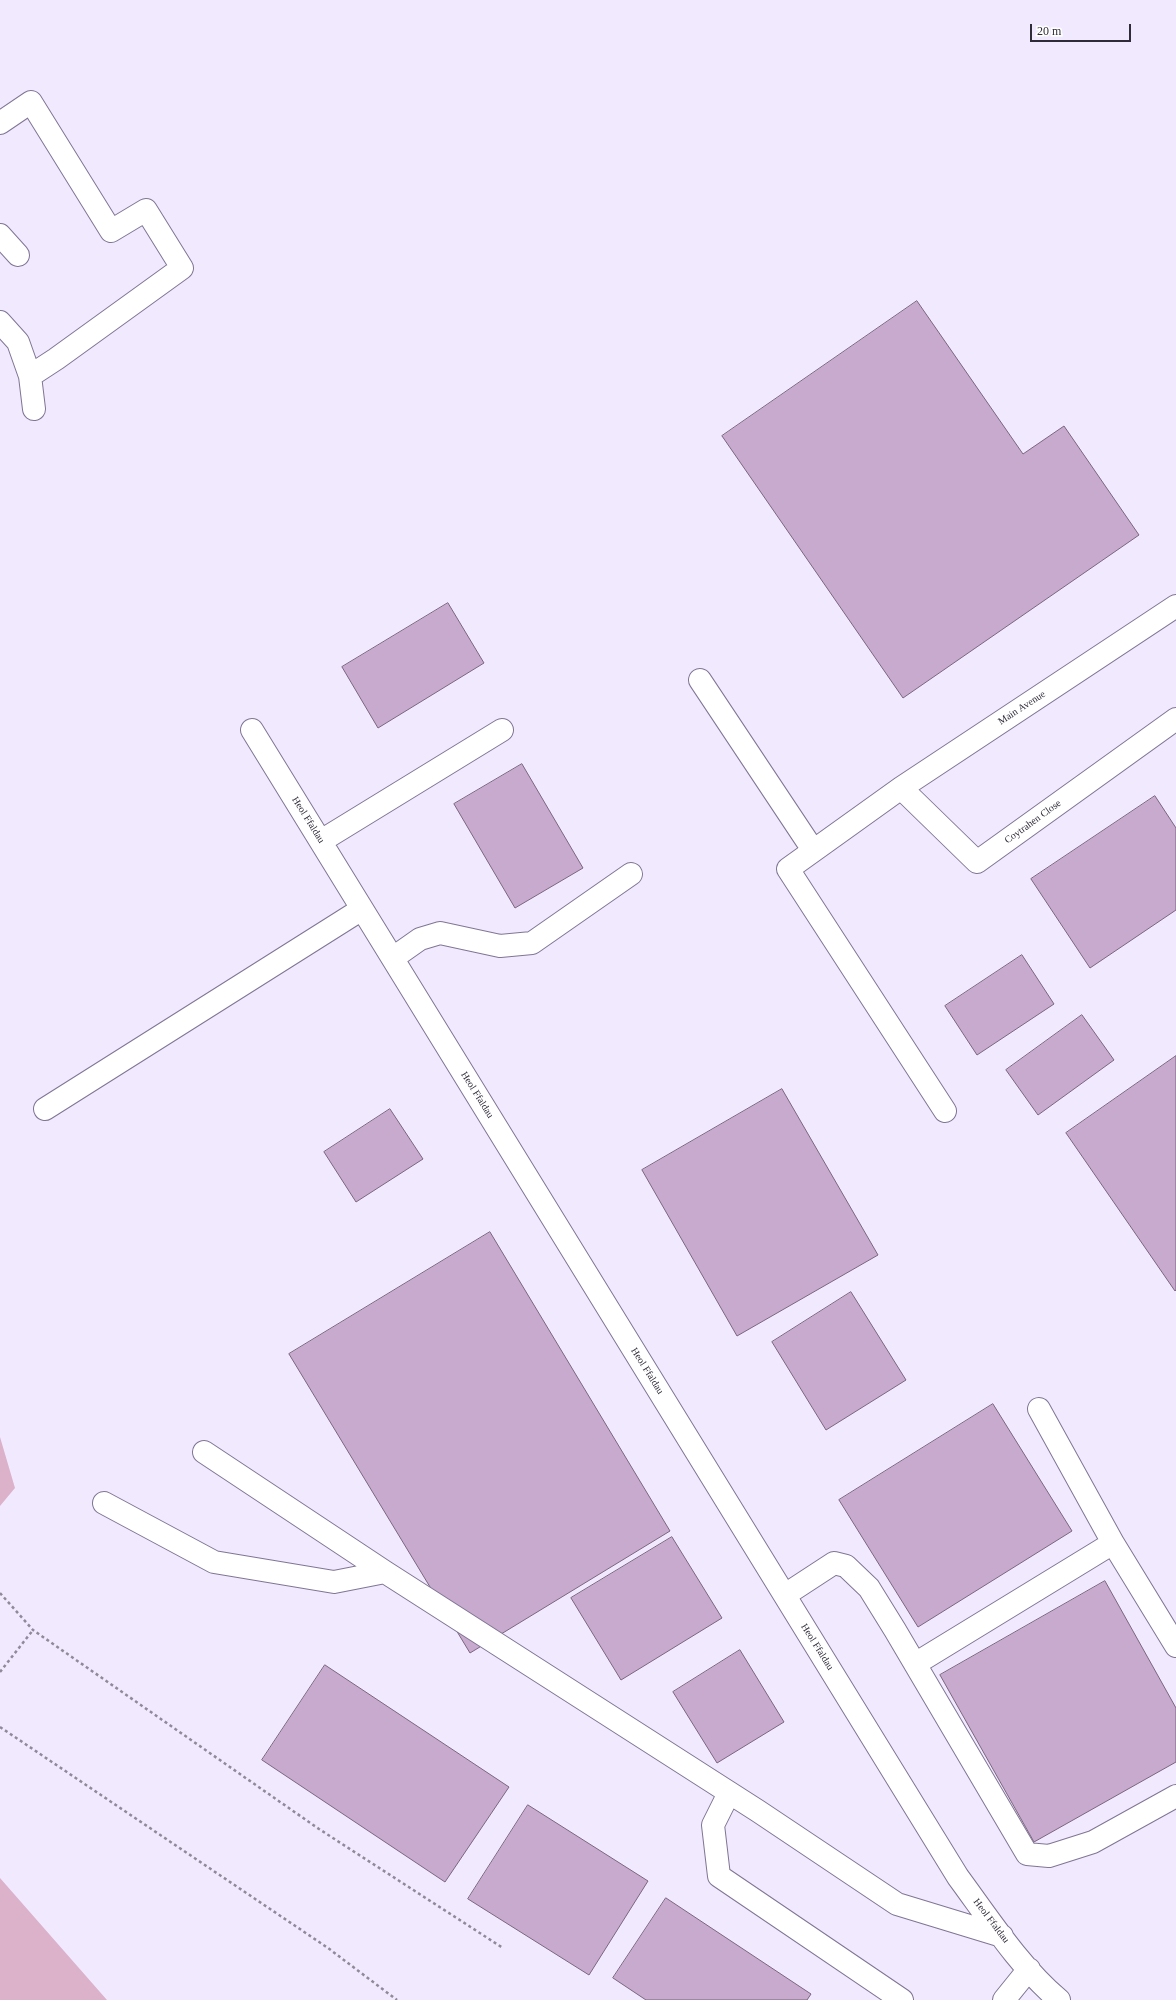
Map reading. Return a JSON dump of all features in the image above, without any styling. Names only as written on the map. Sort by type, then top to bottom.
[{"type":"street","points":[[0,123],[31,102],[111,231],[146,210],[182,268],[56,359],[30,376]]},
{"type":"street","points":[[0,235],[18,255]]},
{"type":"street","points":[[0,322],[18,342],[30,376],[34,409]]},
{"type":"street","name":"Main Avenue","points":[[945,1111],[788,869],[901,788],[1176,606]]},
{"type":"street","points":[[700,680],[813,850]]},
{"type":"street","name":"Coytrahen Close","points":[[901,788],[977,862],[1176,720]]},
{"type":"street","name":"Heol Ffaldau","points":[[252,730],[958,1877],[1028,1969],[1045,1989],[1059,2000]]},
{"type":"street","points":[[321,841],[502,730]]},
{"type":"street","points":[[393,958],[420,939],[440,933],[500,946],[532,943],[631,874]]},
{"type":"street","points":[[45,1109],[362,909]]},
{"type":"street","points":[[1039,1409],[1113,1543],[1176,1646]]},
{"type":"street","points":[[204,1452],[385,1572],[729,1793],[896,1904],[1002,1936]]},
{"type":"street","points":[[104,1503],[214,1562],[334,1582],[385,1572]]},
{"type":"street","points":[[915,1664],[1113,1543]]},
{"type":"street","points":[[785,1595],[834,1563],[846,1566],[869,1588],[1027,1854],[1049,1856],[1093,1842],[1176,1796]]},
{"type":"street","points":[[729,1793],[714,1825],[719,1876],[902,2000]]},
{"type":"street","points":[[1004,2000],[1028,1969]]},
{"type":"path","points":[[0,1593],[33,1630],[319,1829],[503,1948]]},
{"type":"path","points":[[0,1672],[33,1630]]},
{"type":"path","points":[[0,1727],[328,1948],[397,2000]]},
{"type":"shaded area","points":[[0,1437],[15,1488],[0,1506]]},
{"type":"shaded area","points":[[0,1878],[107,2000],[0,2000]]},
{"type":"building","points":[[917,301],[1023,454],[1064,426],[1139,535],[903,698],[722,436]]},
{"type":"building","points":[[448,603],[484,663],[378,728],[342,667]]},
{"type":"building","points":[[522,764],[583,868],[515,908],[454,804]]},
{"type":"building","points":[[1155,796],[1176,828],[1176,910],[1090,968],[1031,879]]},
{"type":"building","points":[[1022,955],[1054,1004],[977,1055],[945,1006]]},
{"type":"building","points":[[1082,1015],[1114,1060],[1038,1115],[1006,1070]]},
{"type":"building","points":[[1176,1056],[1176,1290],[1175,1291],[1066,1133]]},
{"type":"building","points":[[782,1089],[878,1255],[737,1336],[642,1170]]},
{"type":"building","points":[[390,1109],[423,1159],[356,1202],[324,1152]]},
{"type":"building","points":[[490,1232],[670,1531],[470,1653],[289,1354]]},
{"type":"building","points":[[851,1292],[906,1380],[826,1430],[772,1342]]},
{"type":"building","points":[[993,1404],[1072,1531],[918,1627],[839,1500]]},
{"type":"building","points":[[672,1537],[722,1618],[621,1680],[571,1598]]},
{"type":"building","points":[[1105,1581],[1176,1708],[1176,1762],[1034,1842],[940,1675]]},
{"type":"building","points":[[740,1650],[784,1722],[717,1763],[673,1692]]},
{"type":"building","points":[[325,1665],[509,1787],[445,1882],[262,1760]]},
{"type":"building","points":[[528,1805],[648,1881],[589,1975],[468,1899]]},
{"type":"building","points":[[666,1898],[811,1994],[807,2000],[646,2000],[613,1978]]}]
